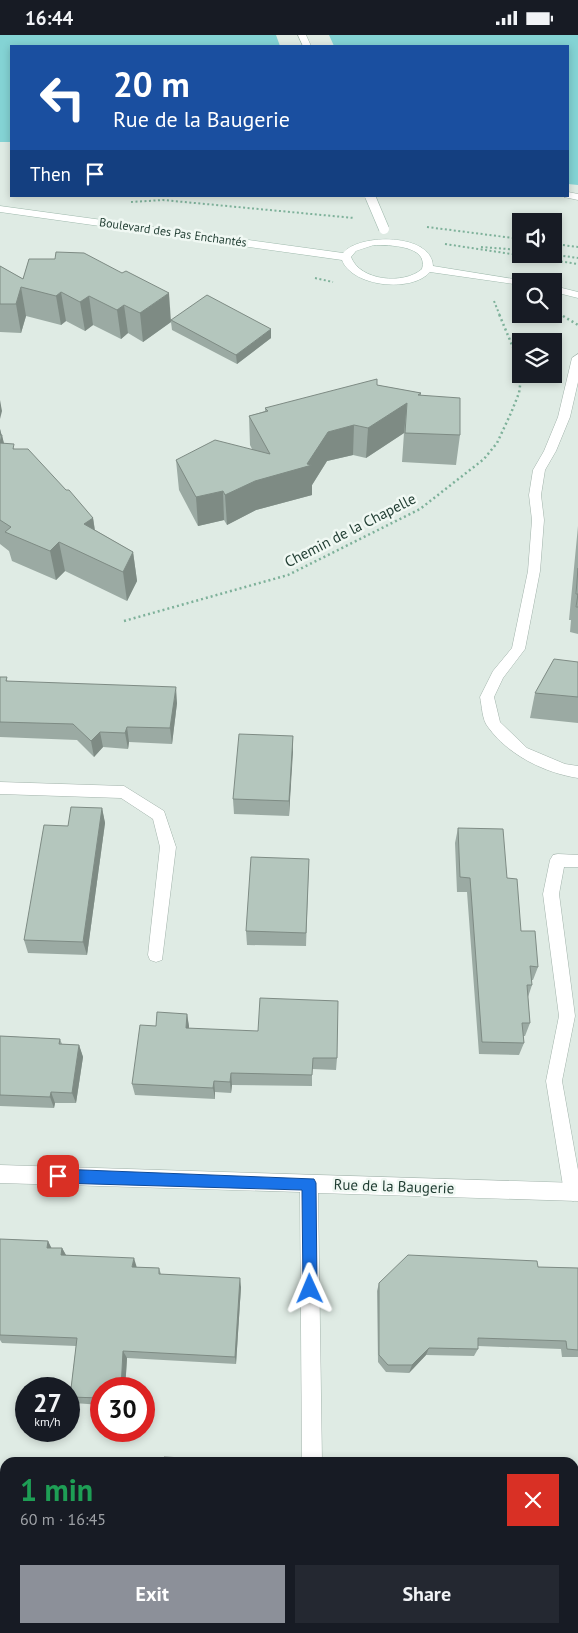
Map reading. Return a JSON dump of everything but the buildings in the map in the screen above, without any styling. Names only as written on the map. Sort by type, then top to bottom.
[{"type":"street","points":[[370,197],[384,229],[386,242]]},
{"type":"street","name":"Boulevard des Pas Enchantés","points":[[0,209],[346,257]]},
{"type":"street","points":[[386,242],[419,251],[426,257],[427,268],[418,277],[402,281],[374,279],[353,271],[347,265],[346,257],[352,249],[362,245],[386,242]]},
{"type":"street","points":[[427,268],[512,281]]},
{"type":"street","points":[[562,291],[578,295]]},
{"type":"street","points":[[578,359],[564,417],[550,451],[538,470],[535,495],[538,520],[534,571],[518,649],[498,675],[487,697],[494,724],[522,752],[563,770],[578,772]]},
{"type":"street","points":[[0,787],[124,792],[159,815],[168,847],[156,955]]},
{"type":"street","points":[[575,1192],[554,1081],[567,1016],[551,893],[558,860],[578,861]]},
{"type":"street","name":"Rue de la Baugerie","points":[[0,1174],[575,1192]]},
{"type":"street","points":[[309,1183],[312,1457]]},
{"type":"path","points":[[128,203],[163,200],[362,219]]},
{"type":"path","points":[[419,225],[512,238]]},
{"type":"path","points":[[512,249],[453,245],[512,254]]},
{"type":"path","points":[[562,245],[578,247]]},
{"type":"path","points":[[562,256],[578,258]]},
{"type":"path","points":[[562,262],[578,264]]},
{"type":"path","name":"Chemin de la Chapelle","points":[[124,621],[288,575],[420,509],[484,459],[497,443],[512,413],[519,393],[521,379],[520,363],[493,297]]},
{"type":"path","points":[[566,318],[578,325]]},
{"type":"water","points":[[0,35],[578,35],[578,185],[569,184],[569,45],[10,45],[10,142],[0,142]]},
{"type":"pier","points":[[276,35],[329,35],[334,45],[280,45]]},
{"type":"route","points":[[58,1176],[309,1183],[310,1289]]}]
